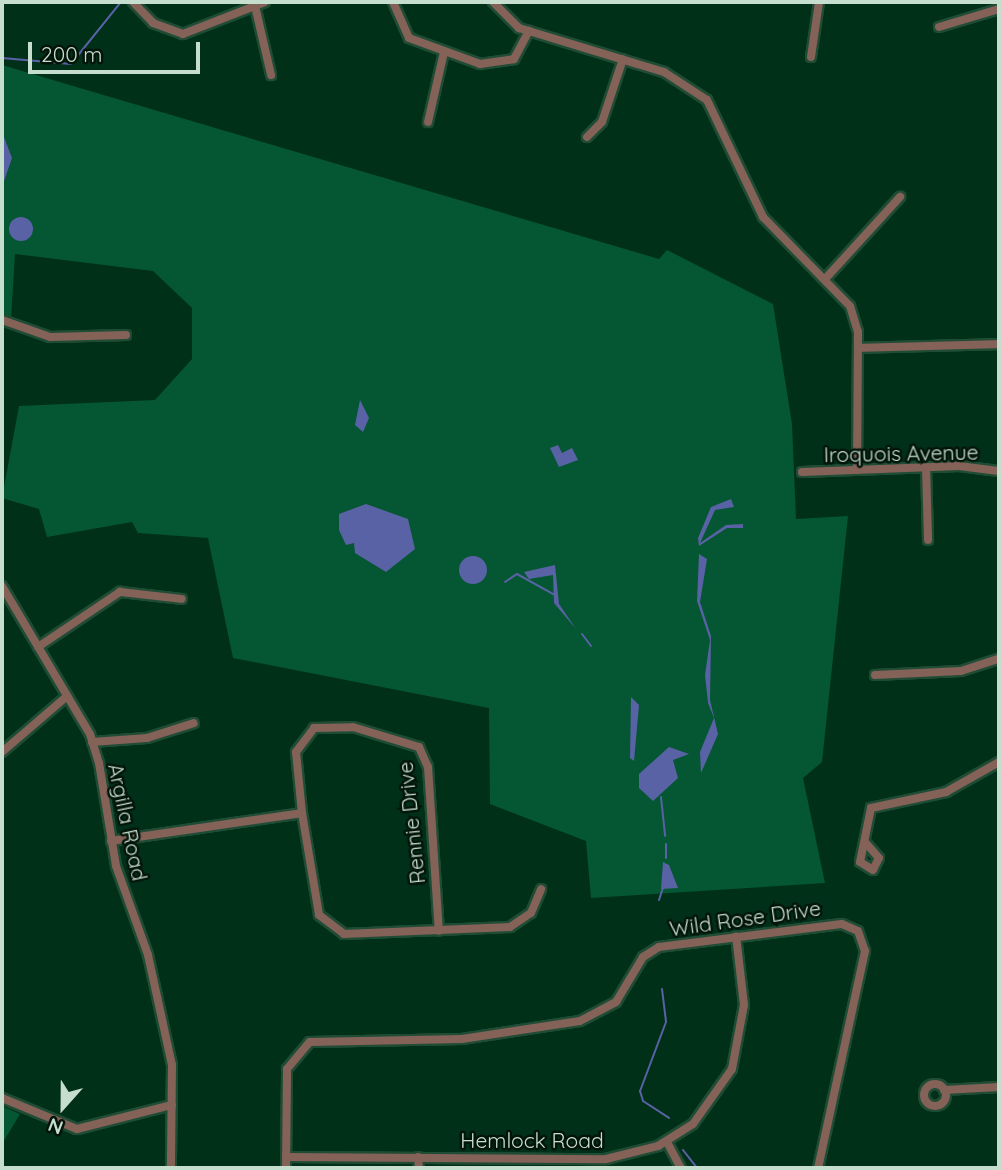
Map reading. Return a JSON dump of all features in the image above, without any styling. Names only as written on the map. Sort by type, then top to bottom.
[{"type":"street","points":[[134,2],[153,23],[183,34],[265,2]]},
{"type":"street","points":[[393,2],[402,31],[444,52],[499,65],[519,54],[529,31]]},
{"type":"street","points":[[493,2],[512,24],[680,78],[707,100],[763,217],[826,278],[850,306],[858,348],[857,470]]},
{"type":"street","points":[[811,57],[819,2]]},
{"type":"street","points":[[255,6],[271,75]]},
{"type":"street","points":[[939,27],[996,7]]},
{"type":"street","points":[[428,122],[444,52]]},
{"type":"street","points":[[587,137],[602,122],[623,59]]},
{"type":"street","points":[[826,278],[900,197]]},
{"type":"street","points":[[2,320],[50,337],[126,335]]},
{"type":"street","points":[[858,348],[999,344]]},
{"type":"street","points":[[926,467],[928,540]]},
{"type":"street","name":"Iroquois Avenue","points":[[802,472],[926,467],[999,471]]},
{"type":"street","name":"Argilla Road","points":[[3,589],[92,742],[111,841],[159,998],[172,1065],[171,1168]]},
{"type":"street","points":[[38,647],[120,592],[182,599]]},
{"type":"street","points":[[875,675],[961,671],[999,659]]},
{"type":"street","points":[[3,753],[67,696]]},
{"type":"street","points":[[92,742],[147,738],[194,723]]},
{"type":"street","name":"Rennie Drive","points":[[302,813],[296,752],[314,728],[353,727],[419,747],[428,767],[439,931]]},
{"type":"street","points":[[865,842],[864,819],[874,805],[946,792],[999,762]]},
{"type":"street","points":[[111,841],[302,813],[319,915],[328,928],[344,934],[439,931],[520,923],[540,902],[541,889]]},
{"type":"street","name":"Wild Rose Drive","points":[[286,1168],[287,1069],[310,1042],[462,1040],[580,1021],[616,1002],[647,953],[736,936],[842,924],[858,931],[865,944],[818,1168]]},
{"type":"street","name":"Hemlock Road","points":[[286,1157],[606,1159],[667,1142],[712,1103],[732,1069],[744,1005],[736,936]]},
{"type":"street","points":[[944,1090],[999,1087]]},
{"type":"street","points":[[2,1098],[77,1129],[172,1105]]},
{"type":"street","points":[[667,1142],[681,1168]]},
{"type":"street","points":[[418,1157],[419,1168]]},
{"type":"street","points":[[545,1158],[545,1168]]},
{"type":"green space","points":[[2,65],[659,259],[667,250],[773,304],[792,424],[796,519],[848,516],[822,762],[803,778],[825,883],[591,898],[586,841],[490,804],[489,708],[233,658],[208,538],[138,533],[132,522],[47,537],[39,509],[2,498],[19,406],[155,400],[192,359],[192,308],[153,271],[15,254],[11,319],[2,314]]},
{"type":"green space","points":[[2,1106],[20,1114],[2,1144]]},
{"type":"water","points":[[2,132],[12,158],[3,184],[2,184]]},
{"type":"water","points":[[21,217],[30,220],[33,229],[30,238],[21,241],[12,238],[9,229],[12,220]]},
{"type":"water","points":[[360,400],[369,418],[363,432],[355,425]]},
{"type":"water","points":[[558,445],[562,453],[572,448],[578,460],[559,467],[550,448]]},
{"type":"water","points":[[731,499],[734,507],[715,510],[700,543],[726,525],[743,524],[743,528],[727,528],[699,546],[698,538],[711,507]]},
{"type":"water","points":[[366,504],[408,519],[415,549],[386,572],[355,553],[354,543],[346,545],[339,530],[339,514]]},
{"type":"water","points":[[699,554],[707,559],[700,602],[711,636],[710,700],[718,734],[701,773],[700,752],[714,718],[708,703],[705,675],[710,640],[697,601]]},
{"type":"water","points":[[473,556],[483,560],[487,570],[483,580],[473,584],[463,580],[459,570],[463,560]]},
{"type":"water","points":[[555,565],[559,604],[576,629],[554,603],[553,575],[529,579],[524,572]]},
{"type":"water","points":[[631,697],[639,705],[634,761],[630,758]]},
{"type":"water","points":[[669,747],[689,754],[673,760],[678,778],[653,801],[639,788],[639,774]]},
{"type":"water","points":[[663,862],[669,865],[678,888],[661,889]]},
{"type":"waterway","points":[[2,58],[71,64],[121,2]]},
{"type":"waterway","points":[[505,582],[517,574],[555,595]]},
{"type":"waterway","points":[[582,634],[591,646]]},
{"type":"waterway","points":[[661,797],[665,836]]},
{"type":"waterway","points":[[666,844],[666,858]]},
{"type":"waterway","points":[[659,900],[663,888]]},
{"type":"waterway","points":[[662,989],[666,1022],[640,1091],[643,1101],[669,1118]]},
{"type":"waterway","points":[[683,1150],[697,1168]]}]
